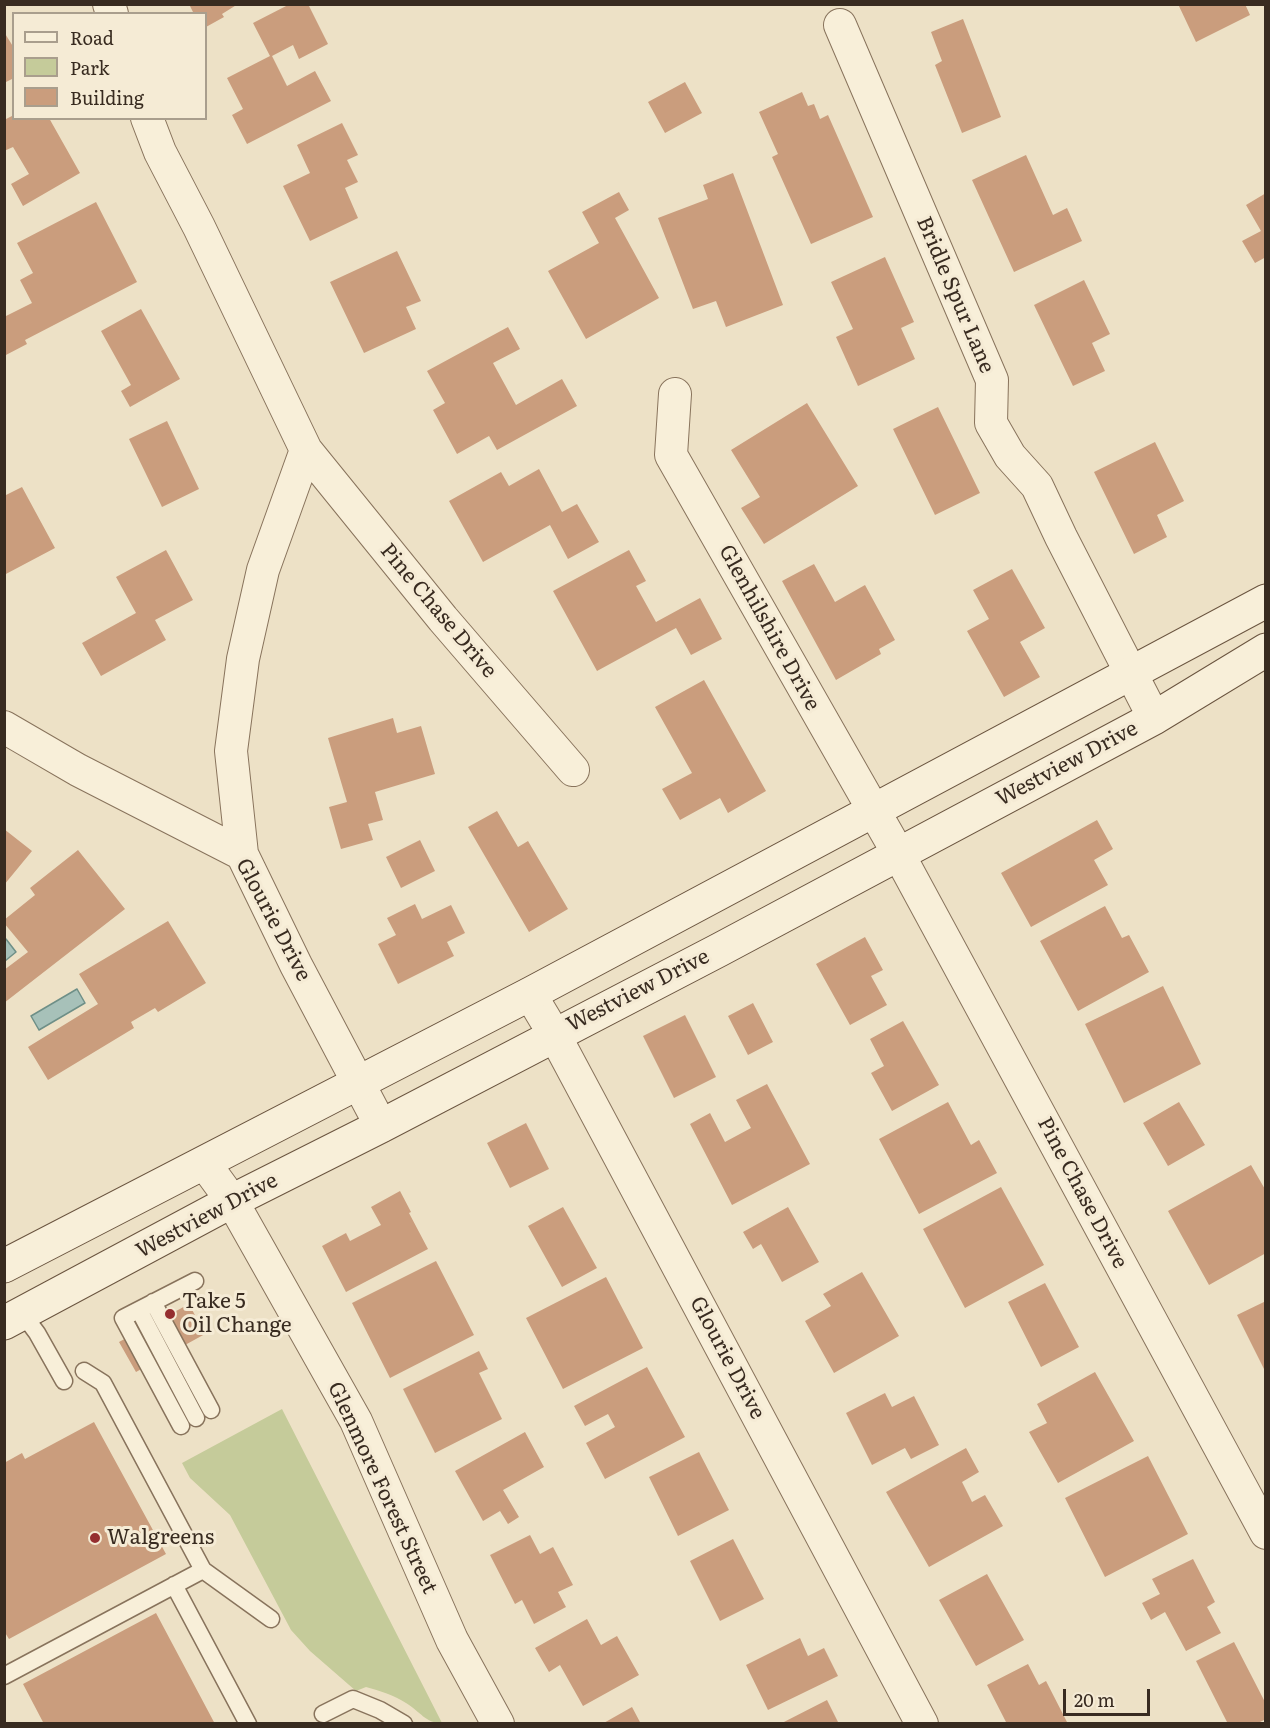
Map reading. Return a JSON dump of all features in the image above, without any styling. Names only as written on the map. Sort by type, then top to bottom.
[{"type":"main road","points":[[4,1266],[359,1084],[1132,673],[1263,608]]},
{"type":"main road","name":"Westview Drive","points":[[13,1318],[719,950],[1154,718],[1266,650]]},
{"type":"street","name":"Bridle Spur Lane","points":[[840,25],[992,380],[991,423],[1010,456],[1036,486],[1154,718]]},
{"type":"street","name":"Pine Chase Drive","points":[[148,120],[160,152],[199,227],[306,450],[443,619],[573,770]]},
{"type":"street","name":"Glenhilshire Drive","points":[[675,394],[671,455],[898,853]]},
{"type":"street","points":[[242,854],[231,751],[243,659],[263,570],[306,450]]},
{"type":"street","name":"Glourie Drive","points":[[4,727],[78,770],[242,854],[296,965],[381,1126]]},
{"type":"street","name":"Pine Chase Drive","points":[[898,853],[1266,1533]]},
{"type":"street","name":"Glourie Drive","points":[[530,994],[554,1034],[922,1724]]},
{"type":"street","name":"Glenmore Forest Street","points":[[205,1164],[232,1202],[356,1421],[452,1640],[498,1724]]},
{"type":"lane","points":[[146,1306],[196,1418],[123,1318],[146,1306],[195,1281]]},
{"type":"lane","points":[[13,1318],[37,1333],[64,1381]]},
{"type":"lane","points":[[84,1371],[103,1383],[203,1569],[271,1619]]},
{"type":"lane","points":[[4,1677],[203,1569]]},
{"type":"lane","points":[[174,1585],[248,1724]]},
{"type":"lane","points":[[323,1714],[353,1699],[380,1710],[404,1724]]},
{"type":"green space","points":[[282,1409],[442,1723],[427,1719],[406,1703],[387,1694],[366,1687],[356,1691],[310,1651],[291,1630],[230,1515],[190,1478],[182,1463]]},
{"type":"water","points":[[5,940],[16,952],[5,961]]},
{"type":"water","points":[[77,989],[85,1003],[39,1030],[31,1016]]},
{"type":"building","points":[[189,4],[238,4],[222,14],[224,17],[207,26],[207,12],[193,12]]},
{"type":"building","points":[[290,4],[308,4],[328,44],[299,59],[293,45],[272,56],[287,86],[315,71],[331,101],[247,144],[232,115],[243,109],[227,78],[270,56],[253,23]]},
{"type":"building","points":[[1178,4],[1245,4],[1250,15],[1196,42]]},
{"type":"building","points":[[963,19],[1001,117],[962,133],[935,65],[942,61],[931,32]]},
{"type":"building","points":[[4,32],[12,45],[12,79],[4,83]]},
{"type":"building","points":[[685,82],[702,113],[665,133],[648,102]]},
{"type":"building","points":[[802,92],[808,106],[814,104],[820,119],[828,115],[873,217],[811,244],[772,157],[778,154],[759,112]]},
{"type":"building","points":[[12,116],[12,120],[50,120],[80,173],[23,206],[11,184],[29,174],[13,147],[4,151],[4,120]]},
{"type":"building","points":[[342,123],[358,155],[347,160],[358,182],[345,188],[358,218],[310,241],[283,186],[310,173],[297,145]]},
{"type":"building","points":[[1026,155],[1053,215],[1067,208],[1082,241],[1014,272],[972,180]]},
{"type":"building","points":[[733,173],[783,305],[726,327],[716,301],[693,309],[658,218],[708,199],[703,185]]},
{"type":"building","points":[[619,192],[629,210],[615,218],[659,298],[586,339],[548,271],[599,243],[582,212]]},
{"type":"building","points":[[1266,193],[1266,257],[1255,263],[1242,241],[1261,231],[1246,205]]},
{"type":"building","points":[[96,202],[137,282],[25,340],[27,344],[4,356],[4,317],[32,303],[20,280],[33,273],[17,243]]},
{"type":"building","points":[[397,251],[421,301],[406,307],[416,329],[364,353],[330,282]]},
{"type":"building","points":[[885,257],[914,322],[901,328],[915,359],[858,386],[836,337],[853,329],[831,282]]},
{"type":"building","points":[[1084,280],[1110,334],[1092,343],[1105,371],[1073,386],[1034,305]]},
{"type":"building","points":[[141,309],[180,379],[130,407],[121,391],[131,385],[101,331]]},
{"type":"building","points":[[508,327],[520,349],[493,363],[516,405],[562,379],[577,406],[497,450],[489,436],[457,454],[433,410],[445,403],[427,371]]},
{"type":"building","points":[[807,403],[858,486],[764,544],[741,508],[760,497],[731,450]]},
{"type":"building","points":[[938,407],[980,493],[935,515],[893,429]]},
{"type":"building","points":[[167,421],[199,489],[162,507],[129,439]]},
{"type":"building","points":[[1155,442],[1184,501],[1157,515],[1167,537],[1134,554],[1094,472]]},
{"type":"building","points":[[539,469],[562,512],[577,504],[599,542],[568,559],[550,525],[483,562],[449,501],[501,472],[509,486]]},
{"type":"building","points":[[22,487],[55,548],[4,575],[4,496]]},
{"type":"building","points":[[166,550],[193,600],[155,620],[166,640],[101,676],[82,643],[136,613],[116,577]]},
{"type":"building","points":[[629,550],[646,581],[636,586],[656,622],[700,598],[722,639],[691,655],[676,628],[597,671],[553,591]]},
{"type":"building","points":[[814,564],[835,602],[865,585],[895,640],[879,649],[881,654],[836,680],[782,581]]},
{"type":"building","points":[[1012,569],[1045,628],[1020,642],[1040,677],[1004,697],[967,631],[989,619],[973,590]]},
{"type":"building","points":[[704,680],[766,791],[728,813],[720,798],[680,820],[662,789],[692,773],[655,707]]},
{"type":"building","points":[[393,718],[397,733],[421,726],[435,774],[375,792],[383,820],[368,824],[373,840],[341,849],[329,807],[347,802],[328,738]]},
{"type":"building","points":[[497,811],[518,847],[528,841],[568,909],[529,932],[468,827]]},
{"type":"building","points":[[1097,820],[1113,849],[1094,860],[1108,885],[1031,927],[1001,873]]},
{"type":"building","points":[[4,829],[32,851],[4,885]]},
{"type":"building","points":[[420,840],[435,871],[401,888],[386,857]]},
{"type":"building","points":[[78,850],[125,909],[4,1003],[4,970],[28,952],[4,920],[35,895],[30,888]]},
{"type":"building","points":[[415,904],[422,919],[451,905],[465,933],[447,942],[454,956],[398,984],[378,944],[396,935],[387,918]]},
{"type":"building","points":[[1105,906],[1122,938],[1129,935],[1149,972],[1078,1011],[1040,941]]},
{"type":"building","points":[[168,921],[206,983],[158,1012],[155,1008],[131,1022],[134,1028],[48,1080],[28,1047],[98,1004],[79,974]]},
{"type":"building","points":[[865,937],[883,970],[871,976],[887,1005],[850,1025],[816,964]]},
{"type":"building","points":[[1163,986],[1201,1064],[1124,1103],[1085,1024]]},
{"type":"building","points":[[753,1003],[773,1042],[748,1055],[728,1016]]},
{"type":"building","points":[[685,1015],[716,1077],[674,1098],[643,1036]]},
{"type":"building","points":[[903,1021],[939,1085],[892,1111],[871,1073],[884,1066],[870,1039]]},
{"type":"building","points":[[767,1084],[810,1164],[732,1205],[690,1124],[710,1113],[725,1142],[751,1128],[736,1100]]},
{"type":"building","points":[[948,1102],[971,1145],[979,1140],[997,1173],[919,1214],[879,1139]]},
{"type":"building","points":[[1179,1102],[1205,1145],[1168,1166],[1143,1123]]},
{"type":"building","points":[[526,1123],[549,1169],[510,1188],[487,1143]]},
{"type":"building","points":[[1251,1165],[1266,1191],[1266,1253],[1209,1285],[1168,1211]]},
{"type":"building","points":[[1001,1187],[1044,1265],[965,1308],[923,1229]]},
{"type":"building","points":[[400,1191],[428,1249],[346,1292],[322,1246],[346,1233],[350,1241],[381,1225],[371,1207]]},
{"type":"building","points":[[563,1207],[597,1268],[562,1287],[528,1226]]},
{"type":"building","points":[[788,1207],[819,1262],[782,1282],[761,1244],[753,1249],[743,1232]]},
{"type":"building","points":[[436,1261],[474,1335],[390,1378],[352,1303]]},
{"type":"building","points":[[862,1272],[899,1336],[834,1373],[805,1321],[831,1306],[823,1294]]},
{"type":"building","points":[[606,1277],[643,1348],[563,1389],[526,1318]]},
{"type":"building","points":[[1045,1283],[1079,1347],[1041,1367],[1008,1302]]},
{"type":"building","points":[[1266,1301],[1266,1373],[1237,1315]]},
{"type":"building","points":[[189,1304],[205,1334],[136,1372],[119,1342]]},
{"type":"building","points":[[479,1351],[488,1369],[479,1373],[502,1419],[435,1453],[403,1389]]},
{"type":"building","points":[[647,1367],[685,1437],[605,1479],[586,1443],[615,1427],[608,1414],[585,1426],[574,1406]]},
{"type":"building","points":[[1095,1372],[1134,1441],[1058,1483],[1029,1432],[1047,1423],[1037,1404]]},
{"type":"building","points":[[885,1393],[892,1407],[914,1396],[939,1445],[911,1459],[905,1448],[872,1465],[846,1413]]},
{"type":"building","name":"Walgreens","points":[[94,1422],[166,1554],[9,1639],[4,1631],[4,1463],[22,1453],[25,1459]]},
{"type":"building","points":[[525,1432],[544,1467],[503,1490],[519,1517],[508,1524],[500,1511],[483,1521],[455,1471]]},
{"type":"building","points":[[966,1448],[979,1472],[962,1482],[972,1502],[985,1495],[1003,1526],[929,1567],[886,1492]]},
{"type":"building","points":[[699,1452],[729,1510],[678,1536],[649,1477]]},
{"type":"building","points":[[1148,1456],[1188,1534],[1105,1577],[1065,1498]]},
{"type":"building","points":[[530,1535],[540,1554],[553,1547],[573,1585],[558,1592],[566,1607],[534,1624],[522,1600],[515,1604],[490,1555]]},
{"type":"building","points":[[733,1539],[764,1599],[720,1621],[690,1561]]},
{"type":"building","points":[[1193,1559],[1215,1602],[1207,1607],[1221,1633],[1186,1651],[1165,1612],[1151,1620],[1142,1603],[1160,1594],[1152,1579]]},
{"type":"building","points":[[987,1574],[1024,1640],[976,1666],[939,1600]]},
{"type":"building","points":[[156,1613],[215,1724],[44,1724],[23,1684]]},
{"type":"building","points":[[587,1619],[601,1645],[617,1636],[639,1675],[583,1706],[560,1665],[549,1672],[535,1648]]},
{"type":"building","points":[[800,1638],[808,1656],[824,1648],[838,1676],[768,1710],[746,1665]]},
{"type":"building","points":[[1234,1642],[1266,1704],[1266,1719],[1256,1724],[1228,1724],[1196,1661]]},
{"type":"building","points":[[1028,1664],[1039,1685],[1046,1681],[1068,1724],[1007,1724],[987,1685]]},
{"type":"building","points":[[827,1700],[839,1724],[780,1724]]},
{"type":"building","points":[[632,1707],[641,1724],[602,1724]]},
{"type":"place","name":"Take 5 Oil Change","points":[[170,1314]]},
{"type":"place","name":"Walgreens","points":[[95,1538]]}]
